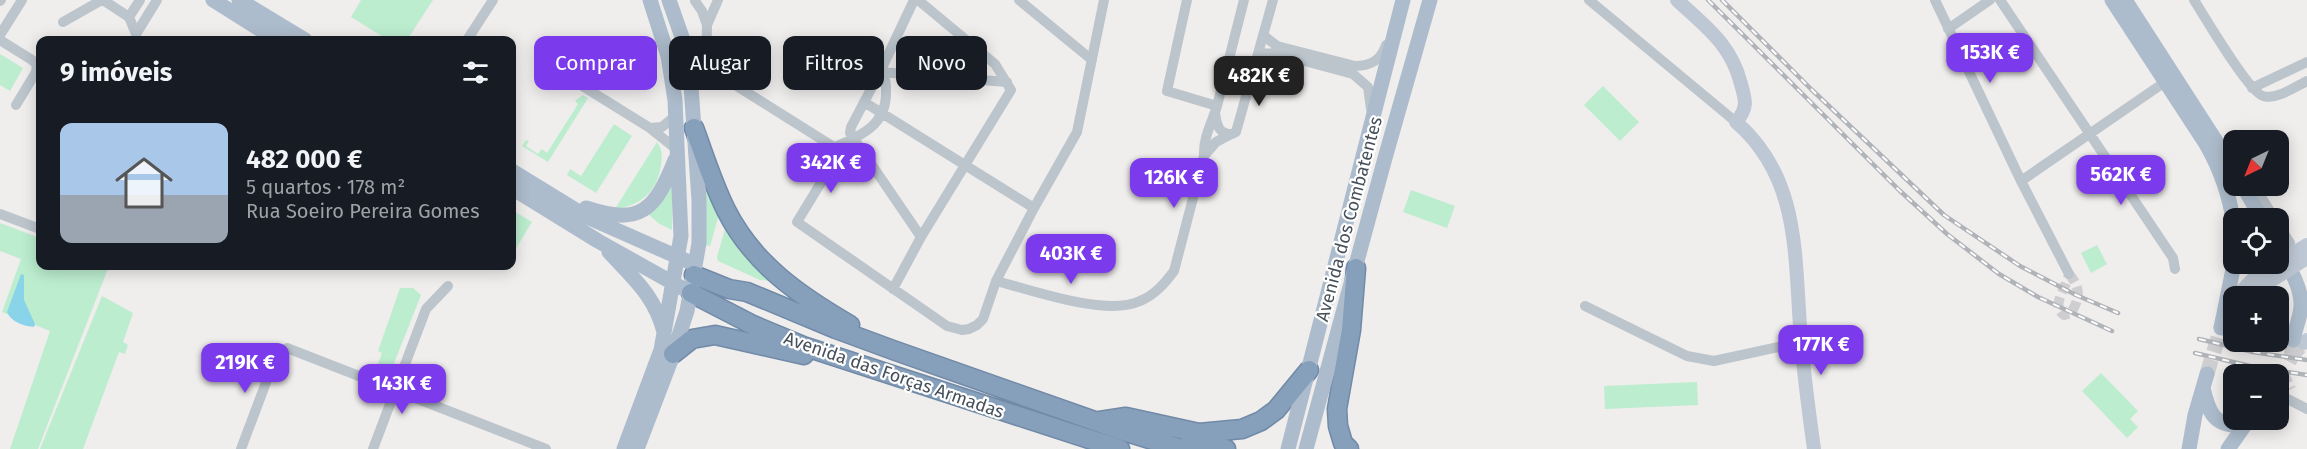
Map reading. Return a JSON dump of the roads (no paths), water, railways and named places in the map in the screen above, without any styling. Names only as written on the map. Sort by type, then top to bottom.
[{"type":"highway","points":[[694,128],[726,212],[761,261],[795,292],[893,350]]},
{"type":"highway","points":[[1349,449],[1344,443],[1338,426],[1337,409],[1351,330],[1356,268]]},
{"type":"highway","name":"Avenida das Forças Armadas","points":[[690,273],[731,280],[747,292],[836,329],[1096,421],[1177,447]]},
{"type":"highway","name":"Avenida das Forças Armadas","points":[[690,273],[774,334],[861,366],[1120,449]]},
{"type":"highway","points":[[673,354],[692,339],[714,335],[861,366]]},
{"type":"highway","points":[[1096,421],[1125,417],[1198,433],[1242,429],[1261,421],[1276,410],[1309,370]]},
{"type":"highway","points":[[1177,447],[1199,443],[1226,449]]},
{"type":"main road","points":[[213,0],[271,36]]},
{"type":"main road","points":[[239,0],[298,36]]},
{"type":"main road","points":[[650,0],[668,56],[675,116],[681,218],[690,273]]},
{"type":"main road","points":[[1677,0],[1721,41],[1736,64],[1745,99],[1744,112],[1736,122],[1760,146],[1777,173],[1784,192],[1792,237],[1801,342],[1814,449]]},
{"type":"main road","points":[[2112,0],[2206,144],[2219,168],[2232,208]]},
{"type":"main road","points":[[2125,0],[2223,145]]},
{"type":"main road","points":[[637,449],[673,354],[690,273],[699,243],[699,200],[692,97],[682,40],[672,1],[656,15]]},
{"type":"main road","name":"Avenida dos Combatentes","points":[[1290,443],[1403,1]]},
{"type":"main road","name":"Avenida dos Combatentes","points":[[1308,445],[1428,5]]},
{"type":"main road","points":[[560,201],[611,216],[633,214],[643,210],[656,199],[664,187],[676,153]]},
{"type":"main road","name":"Avenida das Forças Armadas","points":[[516,174],[560,201],[690,273],[674,284],[516,190]]},
{"type":"main road","points":[[598,241],[650,298],[660,319],[664,335]]},
{"type":"main road","points":[[2289,258],[2307,245]]},
{"type":"main road","points":[[2289,264],[2307,258]]},
{"type":"main road","points":[[2289,262],[2301,307],[2298,340]]},
{"type":"main road","points":[[624,449],[658,361],[674,284],[690,273]]},
{"type":"main road","points":[[2246,286],[2252,279],[2263,274]]},
{"type":"main road","points":[[2295,281],[2307,293]]},
{"type":"main road","points":[[2190,449],[2195,415],[2205,381],[2212,416],[2223,422]]},
{"type":"main road","points":[[2228,449],[2241,430]]},
{"type":"street","points":[[0,35],[22,0]]},
{"type":"street","points":[[63,22],[102,0],[129,17],[136,34],[157,0]]},
{"type":"street","points":[[129,17],[140,0]]},
{"type":"street","points":[[470,36],[492,0]]},
{"type":"street","points":[[694,0],[702,11],[706,36]]},
{"type":"street","points":[[706,25],[718,0]]},
{"type":"street","points":[[884,64],[914,0]]},
{"type":"street","points":[[893,289],[921,237],[1011,93],[1010,86],[995,64],[918,0]]},
{"type":"street","points":[[1019,0],[1092,60]]},
{"type":"street","points":[[743,90],[835,147],[838,153],[796,222],[947,326],[962,330],[977,325],[983,319],[996,281],[1077,132],[1104,0]]},
{"type":"street","points":[[1187,0],[1167,91],[1216,109]]},
{"type":"street","points":[[996,281],[1109,307],[1139,302],[1150,296],[1167,280],[1174,271],[1204,156],[1204,145],[1216,109],[1244,0]]},
{"type":"street","points":[[1204,156],[1216,142],[1239,128],[1273,0]]},
{"type":"street","points":[[1588,0],[1736,122]]},
{"type":"street","points":[[1935,0],[2020,181],[2069,274]]},
{"type":"street","points":[[1948,29],[1990,0]]},
{"type":"street","points":[[2000,0],[2173,258],[2175,269]]},
{"type":"street","points":[[2194,0],[2252,88],[2259,94],[2269,96],[2305,74]]},
{"type":"street","points":[[1263,35],[1277,46],[1355,66],[1365,66],[1374,63],[1382,54],[1403,1]]},
{"type":"street","points":[[0,40],[36,64]]},
{"type":"street","points":[[1258,54],[1275,53],[1361,78],[1371,94],[1371,128]]},
{"type":"street","points":[[16,105],[36,72]]},
{"type":"street","points":[[884,72],[1007,82]]},
{"type":"street","points":[[2252,88],[2305,74]]},
{"type":"street","points":[[835,147],[873,127],[882,113],[885,102],[884,76]]},
{"type":"street","points":[[2020,181],[2165,82]]},
{"type":"street","points":[[589,90],[650,128],[676,153]]},
{"type":"street","points":[[692,97],[696,90]]},
{"type":"street","points":[[870,90],[850,130],[851,136],[855,138],[921,237]]},
{"type":"street","points":[[864,102],[1034,208]]},
{"type":"street","points":[[1216,109],[1217,126],[1222,132],[1232,134]]},
{"type":"street","points":[[650,128],[662,127],[675,116]]},
{"type":"street","points":[[0,214],[36,228]]},
{"type":"street","points":[[374,449],[426,309],[448,286]]},
{"type":"street","points":[[1585,306],[1687,356],[1714,361],[1801,342]]},
{"type":"street","points":[[241,449],[266,379],[278,353],[284,348],[546,449]]},
{"type":"street","points":[[2291,389],[2305,407]]},
{"type":"street","points":[[2289,399],[2305,407]]},
{"type":"water","points":[[21,274],[24,275],[24,300],[35,324],[34,327],[18,323],[7,312]]},
{"type":"tunnel","points":[[2069,274],[2076,284],[2078,293],[2071,313],[2064,315],[2060,311],[2059,301],[2069,274]]},
{"type":"tunnel","points":[[2207,374],[2221,328]]},
{"type":"tunnel","points":[[2288,364],[2291,358],[2293,340]]},
{"type":"tunnel","points":[[2291,358],[2304,343]]},
{"type":"tunnel","points":[[2289,385],[2291,389]]},
{"type":"railway","points":[[1708,0],[1899,190],[1947,234],[1999,274],[2038,297],[2112,331]]},
{"type":"railway","points":[[1722,0],[1811,89],[1944,215],[2020,266],[2076,295],[2118,313]]},
{"type":"railway","points":[[2199,339],[2253,352],[2307,360]]},
{"type":"railway","points":[[2195,353],[2250,366],[2307,375]]}]
